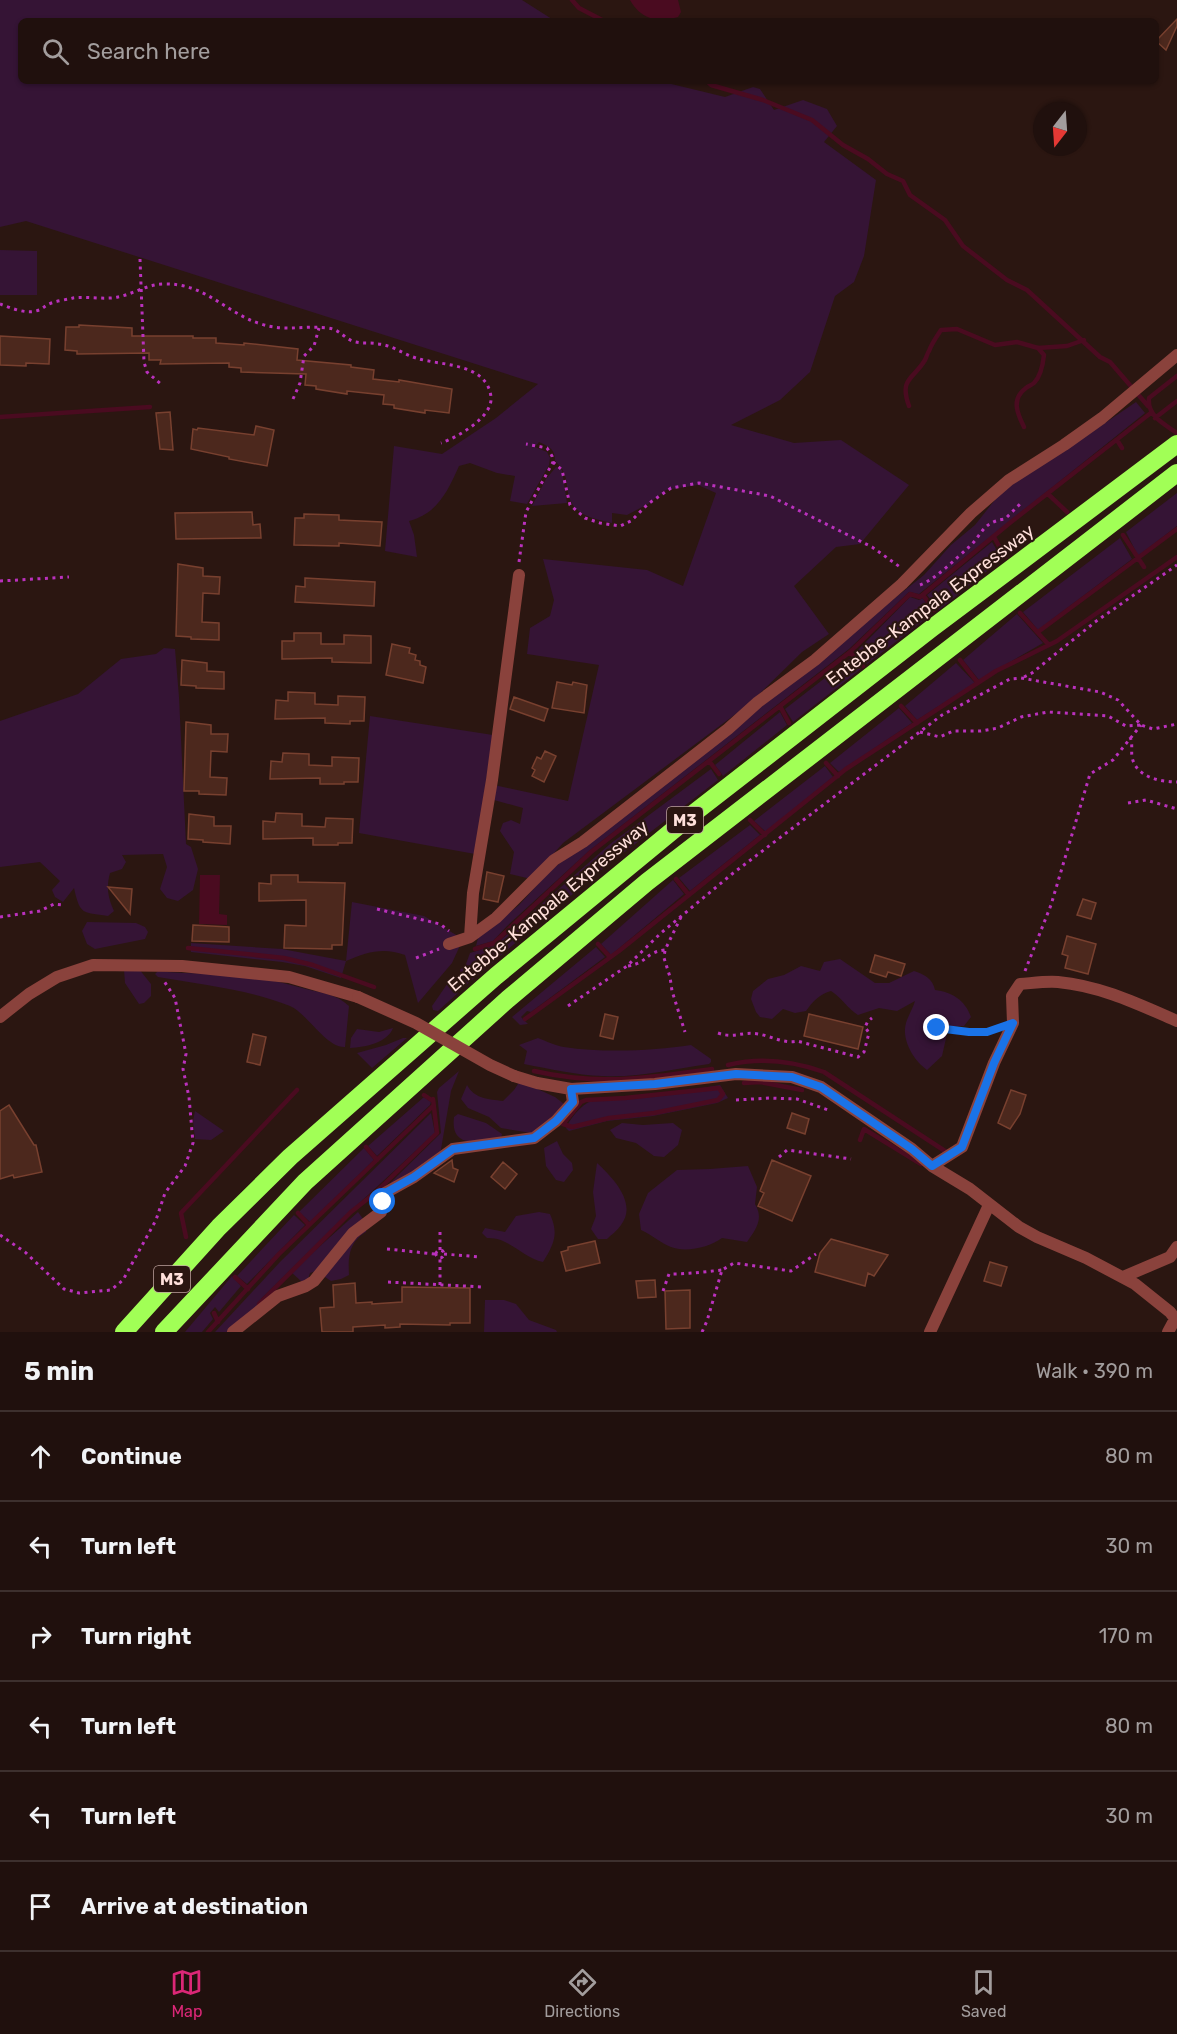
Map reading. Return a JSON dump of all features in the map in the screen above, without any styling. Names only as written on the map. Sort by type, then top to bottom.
[{"type":"highway","name":"Entebbe-Kampala Expressway","points":[[124,1332],[219,1227],[290,1157],[496,975],[703,806],[932,628],[1177,444]]},
{"type":"highway","name":"M3","points":[[164,1332],[305,1182],[508,999],[647,882],[1177,473]]},
{"type":"street","points":[[449,944],[466,939],[496,918],[554,860],[583,842],[728,729],[758,702],[815,660],[901,585],[970,513],[1009,480],[1102,418],[1177,355]]},
{"type":"street","points":[[466,939],[492,780],[519,575]]},
{"type":"street","points":[[0,1017],[29,993],[57,977],[93,965],[182,966],[289,977],[357,997],[416,1023],[490,1065],[537,1083],[571,1089],[655,1084],[712,1076],[764,1074],[792,1077],[821,1087],[912,1149],[932,1166],[959,1181],[1027,1232],[1086,1257],[1135,1284],[1176,1320],[1168,1332]]},
{"type":"street","points":[[932,1166],[962,1147],[994,1063],[1013,1023],[1012,996],[1020,984],[1055,982],[1093,987],[1177,1021]]},
{"type":"street","points":[[233,1332],[278,1296],[314,1281],[352,1233],[381,1212],[387,1192],[414,1177],[453,1149],[534,1138],[567,1111],[573,1102],[571,1089]]},
{"type":"street","points":[[930,1332],[989,1205]]},
{"type":"street","points":[[1123,1277],[1170,1257],[1177,1247]]},
{"type":"path","points":[[140,259],[144,362],[147,372],[163,386]]},
{"type":"path","points":[[0,304],[14,310],[38,310],[49,304],[74,298],[93,296],[110,298],[161,284],[176,285],[208,294],[259,324],[277,329],[335,329],[352,342],[378,344],[418,359],[451,364],[481,376],[490,391],[491,405],[487,413],[459,436],[441,443]]},
{"type":"path","points":[[293,399],[300,383],[304,357],[314,346],[319,328]]},
{"type":"path","points":[[519,575],[526,512],[553,462],[547,448],[526,444]]},
{"type":"path","points":[[553,462],[562,470],[570,505],[585,518],[600,523],[620,526],[631,521],[648,504],[671,488],[699,483],[770,496],[872,547],[911,575]]},
{"type":"path","points":[[901,585],[916,587],[930,581],[971,545],[985,526],[995,520],[1005,519],[1021,503]]},
{"type":"path","points":[[1022,678],[1032,674],[1095,622],[1177,565]]},
{"type":"path","points":[[0,581],[69,576]]},
{"type":"path","points":[[568,1006],[627,966],[682,915],[791,828],[920,732],[942,716],[1010,679],[1022,678],[1100,692],[1118,700],[1141,725]]},
{"type":"path","points":[[920,732],[940,737],[953,731],[981,731],[998,728],[1022,717],[1048,712],[1108,716],[1126,726],[1141,725],[1153,729],[1177,724]]},
{"type":"path","points":[[1020,984],[1051,905],[1090,774],[1113,760],[1141,725]]},
{"type":"path","points":[[1130,737],[1132,759],[1143,775],[1166,782],[1177,782]]},
{"type":"path","points":[[1128,803],[1146,801],[1177,809]]},
{"type":"path","points":[[0,917],[40,911],[54,904],[64,905]]},
{"type":"path","points":[[377,909],[440,924],[466,939]]},
{"type":"path","points":[[682,915],[665,950],[664,958],[685,1032]]},
{"type":"path","points":[[416,958],[449,944]]},
{"type":"path","points":[[627,966],[639,965],[653,951],[665,950]]},
{"type":"path","points":[[0,1234],[25,1252],[64,1289],[79,1293],[111,1290],[123,1280],[156,1220],[165,1192],[184,1167],[193,1143],[189,1097],[183,1069],[186,1054],[175,998],[164,981]]},
{"type":"path","points":[[718,1033],[730,1037],[756,1034],[790,1042],[797,1041],[858,1057],[864,1052],[869,1033],[865,1027],[867,1021],[872,1017]]},
{"type":"path","points":[[937,1028],[987,1032],[1013,1023]]},
{"type":"path","points":[[736,1100],[797,1099],[840,1115],[848,1115],[840,1101]]},
{"type":"path","points":[[779,1157],[787,1150],[851,1159]]},
{"type":"path","points":[[440,1229],[440,1250],[444,1254],[480,1257]]},
{"type":"path","points":[[387,1250],[435,1254],[440,1258]]},
{"type":"path","points":[[435,1254],[440,1250]]},
{"type":"path","points":[[440,1285],[440,1258],[444,1254]]},
{"type":"path","points":[[663,1291],[669,1274],[722,1270],[734,1263],[791,1271],[816,1254]]},
{"type":"path","points":[[702,1332],[722,1270]]},
{"type":"path","points":[[388,1282],[483,1287]]},
{"type":"shaded area","points":[[0,0],[522,0],[550,18],[18,18],[18,84],[671,84],[725,97],[753,87],[760,89],[774,110],[803,100],[827,109],[837,126],[824,142],[876,180],[864,256],[854,282],[835,296],[810,372],[780,400],[731,425],[794,443],[841,440],[909,485],[860,544],[836,547],[794,586],[829,634],[802,652],[749,704],[563,843],[531,879],[510,874],[514,852],[500,831],[503,823],[511,820],[520,824],[523,808],[494,800],[494,785],[568,801],[599,665],[527,654],[530,628],[550,616],[554,600],[543,559],[647,570],[683,586],[716,493],[698,485],[666,490],[648,504],[627,515],[612,513],[612,523],[596,519],[585,515],[573,505],[568,494],[566,477],[555,461],[553,451],[539,442],[535,447],[547,452],[550,458],[549,465],[527,504],[510,501],[515,476],[497,473],[470,463],[459,466],[446,493],[434,507],[419,518],[409,521],[414,535],[417,557],[385,551],[394,446],[442,454],[496,418],[538,384],[26,221],[0,227]]},
{"type":"shaded area","points":[[630,0],[678,0],[681,12],[678,17],[674,18],[651,18],[643,15]]},
{"type":"shaded area","points":[[0,250],[37,251],[37,295],[0,295]]},
{"type":"shaded area","points":[[1136,402],[1145,413],[919,594],[909,592],[849,649],[589,851],[493,941],[476,946],[478,938],[519,905],[550,871],[924,575],[951,545],[975,525],[998,496],[1025,472],[1058,455]]},
{"type":"shaded area","points":[[556,467],[562,470],[567,503],[532,506],[546,479]]},
{"type":"shaded area","points":[[1177,493],[1177,526],[1138,556],[1126,532]]},
{"type":"shaded area","points":[[1120,538],[1132,559],[1038,630],[1023,612]]},
{"type":"shaded area","points":[[992,542],[1002,559],[939,610],[927,595]]},
{"type":"shaded area","points":[[910,597],[919,600],[923,598],[932,614],[867,664],[855,653]]},
{"type":"shaded area","points":[[1017,614],[1043,643],[979,680],[963,660]]},
{"type":"shaded area","points":[[164,648],[175,649],[186,844],[191,847],[198,869],[193,890],[178,901],[167,898],[160,889],[167,867],[163,854],[122,855],[126,862],[122,869],[110,873],[108,883],[108,892],[114,911],[108,916],[87,913],[78,903],[74,888],[63,902],[55,897],[52,890],[60,881],[40,862],[0,867],[0,721],[78,694],[121,659],[156,654]]},
{"type":"shaded area","points":[[852,657],[861,669],[793,722],[785,709]]},
{"type":"shaded area","points":[[956,663],[975,683],[917,720],[905,706]]},
{"type":"shaded area","points":[[899,708],[912,723],[839,772],[830,763]]},
{"type":"shaded area","points":[[780,712],[787,725],[723,776],[715,765]]},
{"type":"shaded area","points":[[370,716],[493,735],[475,854],[359,833]]},
{"type":"shaded area","points":[[825,766],[833,777],[766,832],[754,821]]},
{"type":"shaded area","points":[[711,769],[718,780],[600,871],[465,986],[460,970],[466,964],[470,953],[495,945],[610,844]]},
{"type":"shaded area","points":[[750,825],[760,835],[690,891],[679,878]]},
{"type":"shaded area","points":[[200,875],[220,875],[219,914],[227,915],[227,925],[199,924]]},
{"type":"shaded area","points":[[673,880],[684,894],[611,955],[601,944]]},
{"type":"shaded area","points":[[352,902],[424,916],[463,939],[452,963],[418,1003],[405,955],[382,951],[346,961]]},
{"type":"shaded area","points":[[87,922],[136,923],[145,927],[148,932],[145,939],[95,949],[87,944],[82,931]]},
{"type":"shaded area","points":[[191,943],[282,949],[346,961],[341,978],[305,966],[282,962],[191,952]]},
{"type":"shaded area","points":[[596,947],[605,957],[531,1012],[527,1011],[521,1017],[528,1024],[520,1025],[512,1017]]},
{"type":"shaded area","points":[[840,959],[875,983],[889,983],[914,971],[921,974],[930,980],[935,990],[952,995],[961,1002],[971,1017],[964,1026],[952,1026],[947,1034],[942,1056],[927,1070],[913,1056],[905,1036],[906,1023],[915,1001],[897,1011],[879,1008],[858,1015],[831,991],[817,998],[806,1011],[795,1013],[783,1009],[772,1019],[760,1017],[756,1012],[751,999],[753,991],[768,979],[784,975],[801,966],[820,971],[824,962]]},
{"type":"shaded area","points":[[139,969],[151,984],[151,996],[144,1003],[139,1004],[125,983],[124,970]]},
{"type":"shaded area","points":[[158,971],[248,976],[334,996],[349,1006],[345,1047],[331,1042],[290,1006],[241,991],[158,977],[155,974]]},
{"type":"shaded area","points":[[452,977],[458,993],[438,1011],[433,1010],[432,1006]]},
{"type":"shaded area","points":[[393,1028],[381,1041],[350,1048],[351,1038],[357,1029],[379,1032]]},
{"type":"shaded area","points":[[407,1038],[372,1068],[357,1053],[386,1045]]},
{"type":"shaded area","points":[[538,1038],[561,1046],[611,1051],[691,1045],[711,1059],[711,1062],[629,1076],[573,1073],[524,1064],[527,1051],[519,1045]]},
{"type":"shaded area","points":[[459,1071],[451,1091],[440,1155],[383,1190],[441,1133],[437,1092]]},
{"type":"shaded area","points":[[520,1081],[555,1097],[564,1104],[556,1116],[531,1133],[501,1128],[489,1117],[468,1108],[461,1099],[467,1085],[478,1096],[503,1101]]},
{"type":"shaded area","points":[[720,1085],[728,1098],[717,1103],[653,1116],[607,1121],[569,1131],[566,1128],[578,1111],[594,1100],[647,1097]]},
{"type":"shaded area","points":[[424,1097],[431,1102],[430,1105],[377,1156],[368,1146]]},
{"type":"shaded area","points":[[195,1111],[224,1131],[211,1140],[195,1139],[193,1121]]},
{"type":"shaded area","points":[[431,1113],[435,1133],[341,1220],[261,1299],[263,1302],[231,1332],[215,1332],[280,1262]]},
{"type":"shaded area","points":[[458,1114],[486,1123],[502,1134],[501,1138],[476,1142],[462,1139],[454,1128],[454,1117]]},
{"type":"shaded area","points":[[622,1123],[643,1125],[673,1123],[682,1130],[678,1145],[664,1157],[654,1156],[636,1143],[616,1138],[610,1130]]},
{"type":"shaded area","points":[[557,1141],[563,1154],[572,1163],[573,1170],[564,1182],[556,1180],[546,1166],[544,1148]]},
{"type":"shaded area","points":[[364,1148],[374,1160],[310,1222],[299,1212]]},
{"type":"shaded area","points":[[597,1163],[616,1183],[627,1208],[621,1225],[607,1239],[598,1239],[591,1229],[596,1216],[593,1192]]},
{"type":"shaded area","points":[[748,1166],[757,1187],[755,1204],[759,1219],[747,1242],[722,1238],[698,1248],[677,1249],[641,1230],[639,1214],[648,1193],[677,1170]]},
{"type":"shaded area","points":[[358,1212],[366,1223],[366,1232],[356,1240],[351,1250],[349,1275],[331,1281],[316,1271],[310,1273],[308,1279],[302,1282],[291,1272]]},
{"type":"shaded area","points":[[539,1212],[550,1214],[555,1233],[543,1262],[502,1241],[487,1238],[482,1233],[485,1228],[505,1232],[516,1216]]},
{"type":"shaded area","points":[[294,1215],[305,1225],[247,1284],[237,1276]]},
{"type":"shaded area","points":[[232,1276],[241,1286],[219,1312],[215,1307],[210,1313],[213,1319],[202,1332],[185,1332]]},
{"type":"shaded area","points":[[485,1300],[504,1300],[516,1304],[529,1320],[557,1332],[484,1332]]},
{"type":"building","points":[[1177,19],[1177,26],[1166,50],[1159,44],[1159,38]]},
{"type":"building","points":[[79,325],[132,328],[132,336],[193,336],[193,338],[216,338],[216,343],[244,345],[244,343],[298,349],[297,360],[351,365],[351,367],[374,370],[373,379],[399,382],[399,380],[452,389],[449,413],[425,410],[425,413],[394,408],[394,405],[383,404],[384,395],[347,391],[347,394],[316,389],[316,386],[305,385],[306,374],[241,372],[241,368],[229,367],[229,363],[160,364],[161,360],[149,360],[149,353],[77,354],[77,351],[65,350],[66,327],[79,327]]},
{"type":"building","points":[[0,336],[50,339],[49,364],[0,365]]},
{"type":"building","points":[[170,412],[173,450],[160,449],[156,413]]},
{"type":"building","points":[[256,426],[274,430],[267,466],[191,449],[193,429],[254,435]]},
{"type":"building","points":[[252,512],[253,525],[260,524],[261,538],[176,539],[175,513]]},
{"type":"building","points":[[304,514],[339,515],[339,520],[382,522],[380,546],[339,543],[339,546],[294,545],[295,518],[304,518]]},
{"type":"building","points":[[178,564],[203,568],[203,576],[220,577],[219,594],[203,593],[202,622],[219,623],[219,640],[176,636]]},
{"type":"building","points":[[305,578],[375,582],[374,606],[295,602],[296,586],[305,587]]},
{"type":"building","points":[[294,633],[321,633],[321,644],[344,644],[344,635],[371,636],[371,663],[332,662],[332,658],[282,659],[282,641],[294,641]]},
{"type":"building","points":[[392,644],[410,648],[409,653],[416,655],[415,660],[420,661],[420,665],[426,667],[423,683],[386,675]]},
{"type":"building","points":[[182,660],[207,663],[207,671],[224,672],[224,689],[181,685]]},
{"type":"building","points":[[557,682],[587,685],[584,713],[552,708]]},
{"type":"building","points":[[288,692],[315,693],[315,704],[338,705],[338,696],[365,697],[364,721],[350,721],[350,724],[325,723],[325,718],[275,719],[276,700],[288,701]]},
{"type":"building","points":[[514,697],[548,709],[544,721],[510,709]]},
{"type":"building","points":[[186,722],[211,725],[211,734],[228,734],[227,752],[211,751],[210,777],[227,778],[226,795],[184,791]]},
{"type":"building","points":[[545,751],[556,756],[544,782],[532,776],[535,770],[532,768],[537,757],[541,759]]},
{"type":"building","points":[[283,753],[309,754],[309,765],[332,766],[332,757],[359,758],[358,782],[320,784],[320,778],[270,779],[271,761],[282,762]]},
{"type":"building","points":[[276,813],[302,814],[302,826],[325,827],[326,818],[353,819],[352,843],[313,845],[313,838],[263,839],[263,821],[275,822]]},
{"type":"building","points":[[189,814],[214,817],[214,826],[231,826],[230,844],[188,839]]},
{"type":"building","points":[[487,872],[504,876],[498,902],[483,899]]},
{"type":"building","points":[[271,875],[298,875],[298,882],[345,883],[342,945],[332,945],[332,949],[284,948],[285,925],[306,926],[306,900],[259,901],[259,883],[271,884]]},
{"type":"building","points":[[108,887],[132,889],[130,914]]},
{"type":"building","points":[[1083,899],[1096,903],[1091,919],[1077,915]]},
{"type":"building","points":[[193,925],[229,927],[229,942],[192,941]]},
{"type":"building","points":[[1067,936],[1096,944],[1088,974],[1065,968],[1068,956],[1062,954]]},
{"type":"building","points":[[875,955],[905,964],[901,976],[888,972],[886,977],[870,972]]},
{"type":"building","points":[[605,1014],[618,1017],[613,1039],[600,1036]]},
{"type":"building","points":[[809,1014],[863,1027],[858,1049],[804,1036]]},
{"type":"building","points":[[253,1034],[266,1037],[260,1065],[247,1062]]},
{"type":"building","points":[[1011,1090],[1026,1095],[1020,1114],[1010,1129],[998,1123]]},
{"type":"building","points":[[9,1105],[36,1145],[42,1172],[14,1178],[13,1175],[0,1179],[0,1111]]},
{"type":"building","points":[[792,1113],[809,1119],[805,1134],[787,1128]]},
{"type":"building","points":[[452,1160],[453,1168],[458,1170],[454,1182],[434,1173]]},
{"type":"building","points":[[772,1160],[811,1176],[792,1221],[758,1206],[764,1193],[760,1191]]},
{"type":"building","points":[[503,1162],[517,1174],[505,1189],[491,1177]]},
{"type":"building","points":[[831,1239],[888,1255],[874,1276],[868,1273],[865,1286],[815,1272],[820,1253]]},
{"type":"building","points":[[595,1241],[600,1263],[566,1271],[561,1252],[568,1250],[568,1247]]},
{"type":"building","points":[[990,1262],[1007,1267],[1001,1286],[984,1281]]},
{"type":"building","points":[[655,1280],[656,1297],[638,1298],[636,1281]]},
{"type":"building","points":[[355,1283],[356,1303],[372,1302],[372,1304],[402,1302],[402,1287],[470,1288],[470,1323],[400,1324],[400,1327],[385,1328],[385,1325],[353,1327],[353,1332],[322,1332],[320,1308],[334,1307],[333,1285]]},
{"type":"building","points":[[690,1290],[690,1328],[666,1329],[665,1291]]},
{"type":"waterway","points":[[572,0],[579,8],[598,18]]},
{"type":"waterway","points":[[710,84],[763,100],[812,120],[843,145],[868,159],[887,174],[903,181],[910,195],[945,220],[963,246],[1007,280],[1027,290],[1100,357],[1110,362],[1148,406]]},
{"type":"waterway","points":[[909,406],[906,397],[907,384],[925,360],[941,330],[957,329],[995,345],[1017,342],[1038,348],[1067,346],[1084,340]]},
{"type":"waterway","points":[[1024,427],[1017,401],[1021,392],[1034,383],[1040,373],[1044,355],[1038,348]]},
{"type":"waterway","points":[[1177,376],[1149,398],[1154,415],[1177,433]]},
{"type":"waterway","points":[[1155,418],[1177,401]]},
{"type":"waterway","points":[[0,417],[150,407]]},
{"type":"waterway","points":[[475,949],[494,943],[591,852],[850,652],[910,594],[920,597],[1011,522],[1152,412]]},
{"type":"waterway","points":[[1117,440],[1122,448]]},
{"type":"waterway","points":[[1048,494],[1067,512]]},
{"type":"waterway","points":[[1038,632],[1177,529]]},
{"type":"waterway","points":[[1123,535],[1144,567]]},
{"type":"waterway","points":[[994,537],[1005,557]]},
{"type":"waterway","points":[[525,1019],[619,951],[846,769],[996,671],[1057,641],[1177,557]]},
{"type":"waterway","points":[[923,595],[934,610]]},
{"type":"waterway","points":[[1020,613],[1048,644]]},
{"type":"waterway","points":[[850,652],[863,666]]},
{"type":"waterway","points":[[960,660],[978,683]]},
{"type":"waterway","points":[[780,706],[789,723]]},
{"type":"waterway","points":[[901,706],[917,723]]},
{"type":"waterway","points":[[709,761],[719,774]]},
{"type":"waterway","points":[[826,763],[838,776]]},
{"type":"waterway","points":[[750,820],[765,835]]},
{"type":"waterway","points":[[676,879],[689,895]]},
{"type":"waterway","points":[[598,944],[610,957]]},
{"type":"waterway","points":[[188,948],[284,958],[313,965],[374,987]]},
{"type":"waterway","points":[[728,1065],[752,1061],[776,1061],[824,1072],[948,1153]]},
{"type":"waterway","points":[[534,1071],[558,1076],[623,1079],[712,1069]]},
{"type":"waterway","points":[[744,1083],[760,1082],[802,1090]]},
{"type":"waterway","points":[[719,1088],[723,1094],[718,1100],[654,1113],[609,1118],[572,1127],[563,1124],[581,1102],[586,1100],[719,1088]]},
{"type":"waterway","points":[[186,1237],[181,1213],[297,1090]]},
{"type":"waterway","points":[[424,1095],[433,1101]]},
{"type":"waterway","points":[[259,1304],[351,1212],[375,1193],[437,1133],[433,1099]]},
{"type":"waterway","points":[[208,1332],[279,1254],[433,1106]]},
{"type":"waterway","points":[[860,1140],[864,1129],[921,1164]]},
{"type":"waterway","points":[[366,1147],[377,1160]]},
{"type":"waterway","points":[[298,1213],[309,1225]]},
{"type":"waterway","points":[[235,1277],[248,1289]]},
{"type":"waterway","points":[[214,1313],[218,1322]]},
{"type":"route","points":[[383,1202],[385,1193],[414,1177],[453,1149],[534,1138],[567,1111],[573,1102],[571,1089],[655,1084],[736,1074],[792,1077],[821,1087],[912,1149],[932,1166],[962,1147],[994,1063],[1013,1023],[987,1032],[937,1028]]}]
